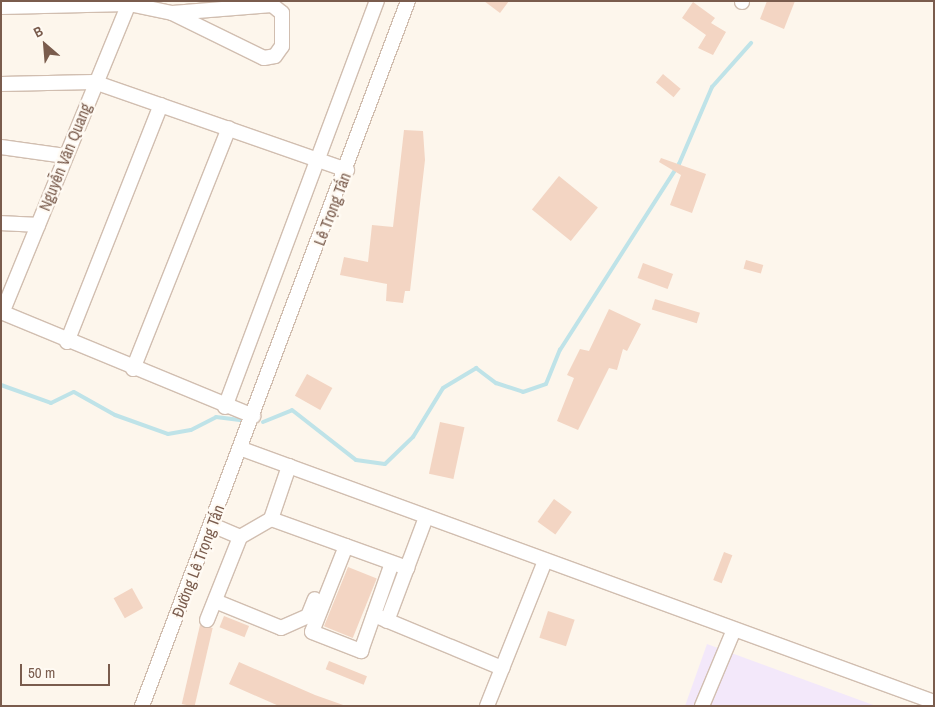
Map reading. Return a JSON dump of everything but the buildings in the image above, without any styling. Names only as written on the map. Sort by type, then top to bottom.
[{"type":"street","name":"Lê Trọng Tấn","points":[[225,407],[320,161],[377,1]]},
{"type":"street","name":"Lê Trọng Tấn","points":[[253,416],[347,170],[408,1]]},
{"type":"street","points":[[1,7],[129,2],[172,13],[264,58],[275,56],[282,46],[282,13],[272,5],[172,13]]},
{"type":"street","name":"Nguyễn Văn Quang","points":[[2,313],[94,82],[129,2]]},
{"type":"street","points":[[1,84],[94,82],[347,170]]},
{"type":"street","points":[[67,342],[161,105]]},
{"type":"street","points":[[133,369],[230,128]]},
{"type":"street","points":[[1,147],[65,156]]},
{"type":"street","points":[[1,223],[38,225]]},
{"type":"street","points":[[2,313],[225,407],[253,416]]},
{"type":"street","name":"Đường Lê Trọng Tấn","points":[[142,706],[242,449],[253,416]]},
{"type":"street","points":[[242,449],[733,632],[934,702]]},
{"type":"street","points":[[207,620],[240,537],[271,519],[289,466]]},
{"type":"street","points":[[387,621],[426,517]]},
{"type":"street","points":[[271,519],[407,568]]},
{"type":"street","points":[[212,526],[240,537]]},
{"type":"street","points":[[215,601],[281,628],[308,616],[341,544]]},
{"type":"street","points":[[341,544],[312,632],[361,650],[392,563]]},
{"type":"street","points":[[487,706],[545,561]]},
{"type":"street","points":[[374,615],[502,668]]},
{"type":"street","points":[[702,706],[733,632]]},
{"type":"shaded area","points":[[707,644],[876,706],[685,706]]},
{"type":"waterway","points":[[263,422],[292,410],[356,460],[385,464],[413,437],[443,388],[476,368],[496,383],[523,392],[546,384],[560,350],[679,164],[712,87],[751,43]]},
{"type":"waterway","points":[[1,385],[51,403],[74,392],[115,415],[168,434],[191,430],[216,417],[240,420]]}]
